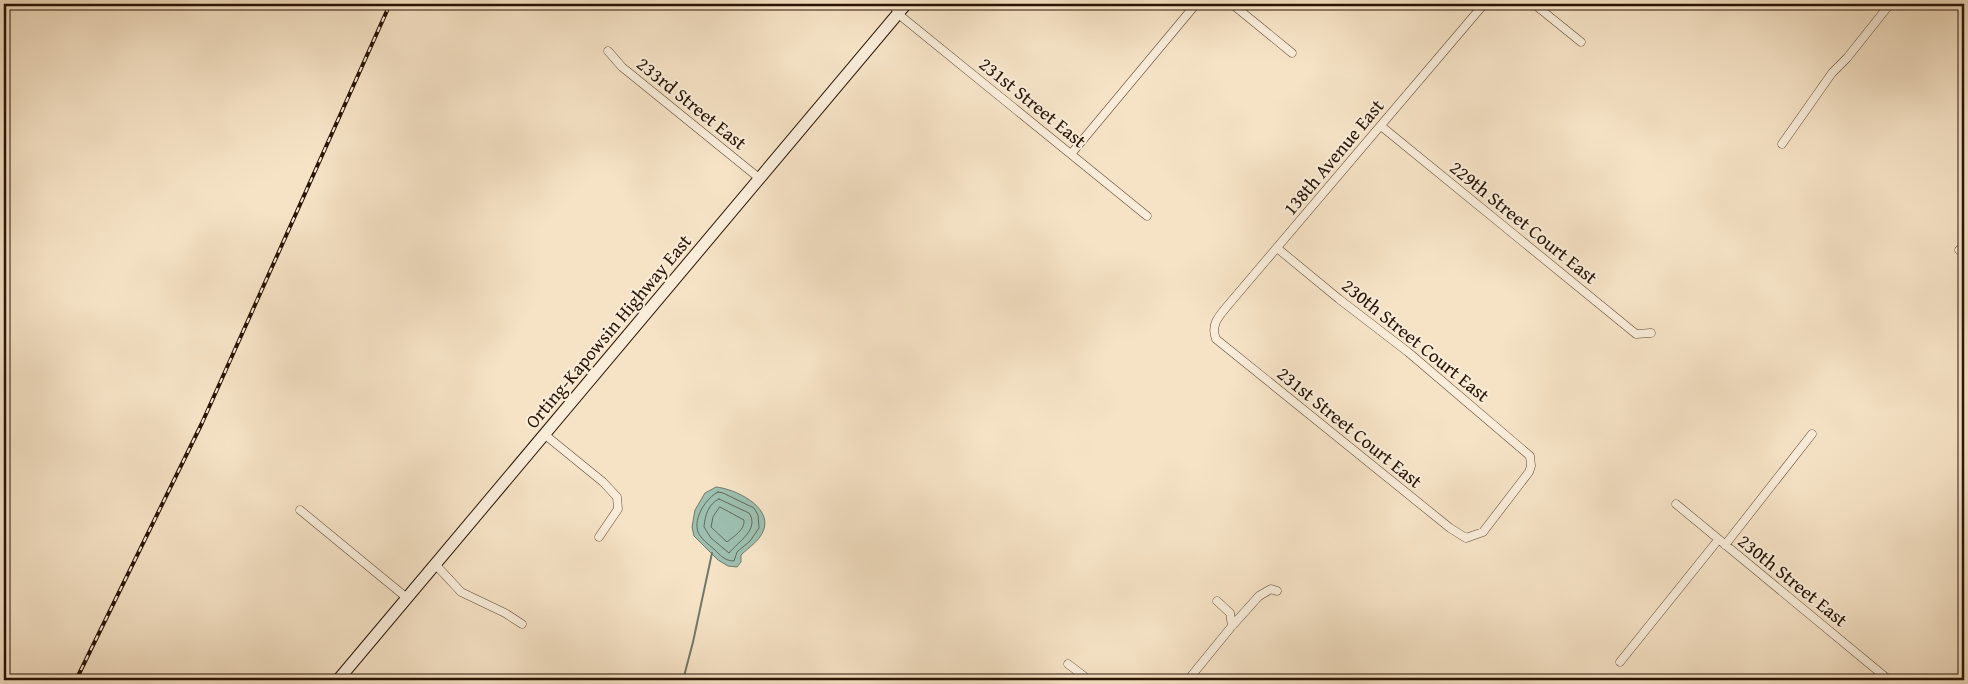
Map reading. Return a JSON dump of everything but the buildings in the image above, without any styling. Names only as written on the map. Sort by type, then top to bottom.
[{"type":"main road","name":"Orting-Kapowsin Highway East","points":[[338,680],[901,9]]},
{"type":"street","name":"231st Street East","points":[[890,4],[901,9],[1147,216]]},
{"type":"street","points":[[1071,154],[1196,4]]},
{"type":"street","points":[[1232,4],[1292,53]]},
{"type":"street","name":"138th Avenue East","points":[[1214,334],[1215,322],[1219,316],[1484,4]]},
{"type":"street","points":[[1534,4],[1581,42]]},
{"type":"street","points":[[1782,144],[1832,72],[1848,58],[1890,4]]},
{"type":"street","name":"233rd Street East","points":[[608,51],[622,67],[758,178]]},
{"type":"street","name":"229th Street Court East","points":[[1381,126],[1636,334],[1651,333]]},
{"type":"street","name":"230th Street Court East","points":[[1277,248],[1452,388],[1523,448],[1532,460],[1529,472],[1483,532],[1471,537]]},
{"type":"street","name":"231st Street Court East","points":[[1214,334],[1216,339],[1450,528],[1461,536],[1471,537]]},
{"type":"street","points":[[544,434],[603,482],[617,496],[618,509],[599,537]]},
{"type":"street","points":[[1725,545],[1812,434]]},
{"type":"street","name":"230th Street East","points":[[1676,504],[1885,679]]},
{"type":"street","points":[[300,510],[407,598]]},
{"type":"street","points":[[1620,662],[1718,540]]},
{"type":"street","points":[[436,564],[461,592],[505,613],[522,624]]},
{"type":"street","points":[[1200,680],[1191,677],[1232,626],[1259,596],[1271,589],[1277,591]]},
{"type":"street","points":[[1217,601],[1230,613],[1232,626]]},
{"type":"street","points":[[1068,664],[1089,680]]},
{"type":"water","points":[[716,487],[732,491],[750,500],[762,513],[765,521],[762,533],[741,555],[741,562],[737,567],[728,566],[718,560],[694,536],[692,527],[695,510],[705,493]]},
{"type":"waterway","points":[[683,680],[712,553]]},
{"type":"railway","points":[[76,680],[202,423],[390,4]]}]
